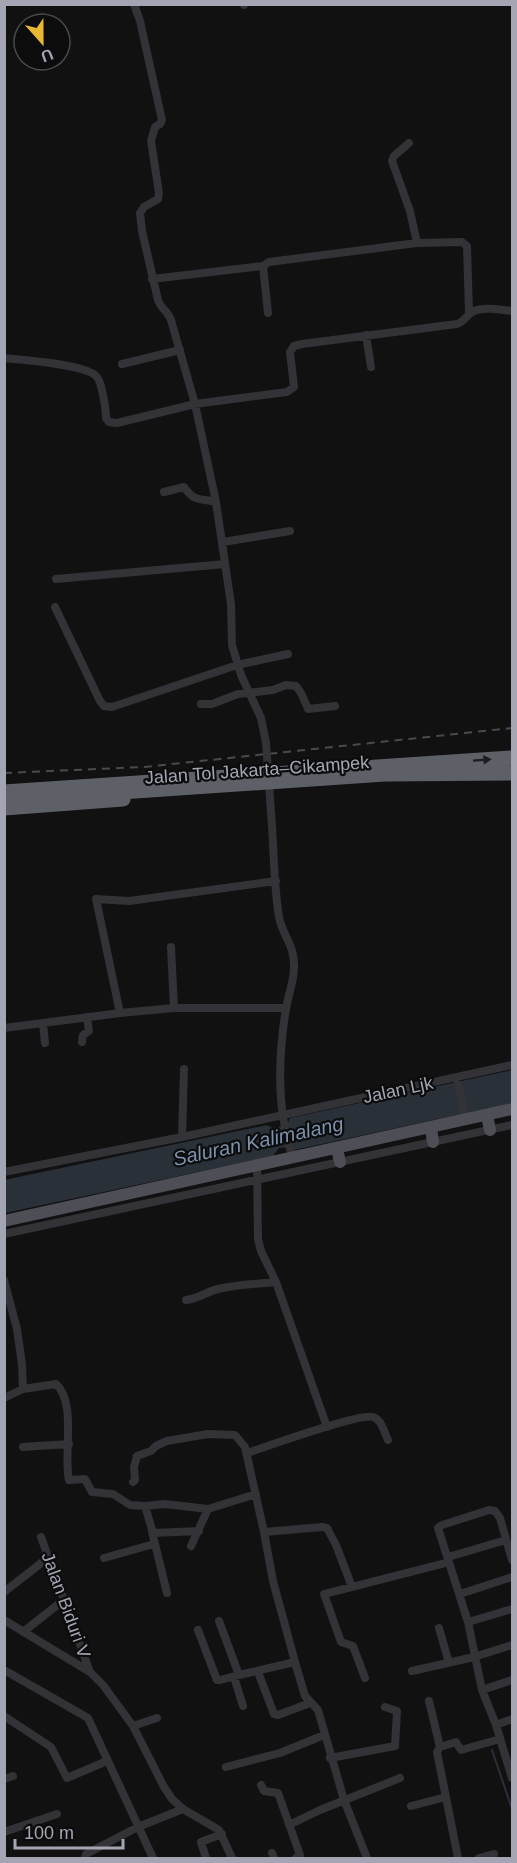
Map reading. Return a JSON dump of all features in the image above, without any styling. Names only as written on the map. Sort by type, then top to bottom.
[{"type":"highway","name":"Jalan Tol Jakarta–Cikampek","points":[[4,792],[513,758]]},
{"type":"highway","name":"Jalan Tol Jakarta–Cikampek","points":[[4,808],[350,782],[513,773]]},
{"type":"highway","points":[[4,800],[385,774],[513,773]]},
{"type":"highway","points":[[4,808],[313,787],[513,783]]},
{"type":"main road","points":[[4,1221],[257,1166],[291,1152],[337,1149],[431,1128],[465,1117],[488,1115],[513,1109]]},
{"type":"main road","points":[[488,1115],[489,1130]]},
{"type":"main road","points":[[431,1128],[433,1142]]},
{"type":"main road","points":[[337,1149],[340,1162]]},
{"type":"street","points":[[134,4],[140,21],[162,120],[156,127],[152,141],[158,199],[144,207],[140,213],[152,279],[160,307],[169,313],[180,350],[195,404],[216,502],[231,604],[232,645],[237,665],[264,728],[279,920],[289,939],[294,964],[286,1008],[281,1065],[283,1119],[291,1152]]},
{"type":"street","points":[[409,143],[394,156],[392,161],[410,212],[417,243]]},
{"type":"street","points":[[4,358],[68,366],[93,373],[98,378],[106,418],[109,422],[117,423],[195,404],[287,392],[294,387],[289,356],[291,348],[303,344],[457,324],[465,321],[470,313],[467,246],[462,242],[417,243],[269,262],[262,266],[152,279]]},
{"type":"street","points":[[262,266],[268,313]]},
{"type":"street","points":[[470,313],[483,310],[513,311]]},
{"type":"street","points":[[366,335],[371,367]]},
{"type":"street","points":[[122,364],[180,350]]},
{"type":"street","points":[[164,492],[184,487],[196,500],[216,502]]},
{"type":"street","points":[[223,543],[290,531]]},
{"type":"street","points":[[56,579],[225,564]]},
{"type":"street","points":[[55,607],[104,706],[112,707],[237,665],[288,654]]},
{"type":"street","points":[[201,704],[212,704],[238,694],[273,690],[286,685],[296,686],[308,709],[335,706]]},
{"type":"street","points":[[120,1013],[96,899],[129,901],[276,881]]},
{"type":"street","points":[[171,947],[174,1008]]},
{"type":"street","points":[[4,1028],[174,1008],[286,1008]]},
{"type":"street","points":[[82,1042],[83,1035],[89,1031],[87,1017]]},
{"type":"street","points":[[43,1023],[45,1043]]},
{"type":"street","name":"Jalan Ljk","points":[[4,1172],[283,1119],[513,1065]]},
{"type":"street","points":[[182,1137],[184,1070]]},
{"type":"street","points":[[457,1079],[465,1117]]},
{"type":"street","points":[[4,1234],[513,1125]]},
{"type":"street","points":[[257,1166],[258,1239],[261,1251],[276,1282],[327,1427]]},
{"type":"street","points":[[4,1280],[17,1329],[23,1389]]},
{"type":"street","points":[[186,1300],[227,1287],[276,1282]]},
{"type":"street","points":[[4,1398],[23,1389],[47,1385],[58,1386],[66,1403],[69,1480],[85,1479],[92,1492],[113,1494],[130,1505],[165,1504],[208,1509],[256,1494]]},
{"type":"street","points":[[247,1453],[360,1418],[373,1417],[381,1423],[388,1440]]},
{"type":"street","points":[[133,1482],[137,1456],[167,1441],[208,1434],[229,1434],[239,1437],[247,1453],[273,1581],[305,1696],[318,1710],[330,1758],[367,1858]]},
{"type":"street","points":[[23,1447],[69,1444]]},
{"type":"street","points":[[146,1506],[167,1593]]},
{"type":"street","points":[[191,1546],[208,1509]]},
{"type":"street","points":[[512,1773],[482,1690],[468,1622],[438,1528],[489,1510],[495,1511],[513,1560]]},
{"type":"street","points":[[264,1532],[327,1528],[352,1587]]},
{"type":"street","points":[[152,1532],[158,1535],[199,1532]]},
{"type":"street","name":"Jalan Biduri V","points":[[41,1537],[90,1672]]},
{"type":"street","points":[[365,1678],[353,1646],[341,1642],[324,1594],[506,1540]]},
{"type":"street","points":[[104,1558],[154,1544]]},
{"type":"street","points":[[4,1592],[49,1557]]},
{"type":"street","points":[[460,1594],[513,1577]]},
{"type":"street","points":[[23,1632],[65,1599]]},
{"type":"street","points":[[468,1622],[513,1609]]},
{"type":"street","points":[[4,1620],[90,1672],[103,1685],[133,1726],[172,1799],[183,1809],[215,1826],[222,1834],[232,1858]]},
{"type":"street","points":[[219,1621],[243,1706]]},
{"type":"street","points":[[439,1628],[449,1663]]},
{"type":"street","points":[[198,1630],[217,1680],[295,1662]]},
{"type":"street","points":[[412,1671],[474,1657],[513,1645]]},
{"type":"street","points":[[4,1670],[88,1718],[153,1858]]},
{"type":"street","points":[[258,1672],[274,1714],[278,1715],[310,1703]]},
{"type":"street","points":[[482,1690],[513,1680]]},
{"type":"street","points":[[429,1701],[440,1747]]},
{"type":"street","points":[[330,1758],[395,1746],[397,1711],[385,1707]]},
{"type":"street","points":[[4,1716],[51,1747],[67,1778],[107,1761]]},
{"type":"street","points":[[133,1726],[157,1718]]},
{"type":"street","points":[[496,1725],[513,1719]]},
{"type":"street","points":[[226,1767],[280,1753],[324,1735]]},
{"type":"street","points":[[458,1858],[437,1752],[440,1747],[456,1742],[460,1750],[500,1739]]},
{"type":"street","points":[[289,1825],[400,1778]]},
{"type":"street","points":[[261,1785],[264,1791],[278,1793],[300,1856],[296,1858]]},
{"type":"street","points":[[411,1806],[446,1797]]},
{"type":"street","points":[[85,1858],[86,1854],[138,1827],[183,1809]]},
{"type":"street","points":[[4,1832],[57,1814]]},
{"type":"street","points":[[206,1858],[201,1842],[222,1834]]},
{"type":"street","points":[[479,1858],[494,1854]]},
{"type":"water","name":"Saluran Kalimalang","points":[[512,1070],[512,1103],[294,1150],[289,1147],[279,1148],[273,1156],[5,1213],[4,1180],[267,1125],[273,1128],[287,1125],[290,1118]]},
{"type":"waterway","points":[[492,1750],[512,1809]]},
{"type":"railway","points":[[4,773],[144,767],[512,728]]}]
